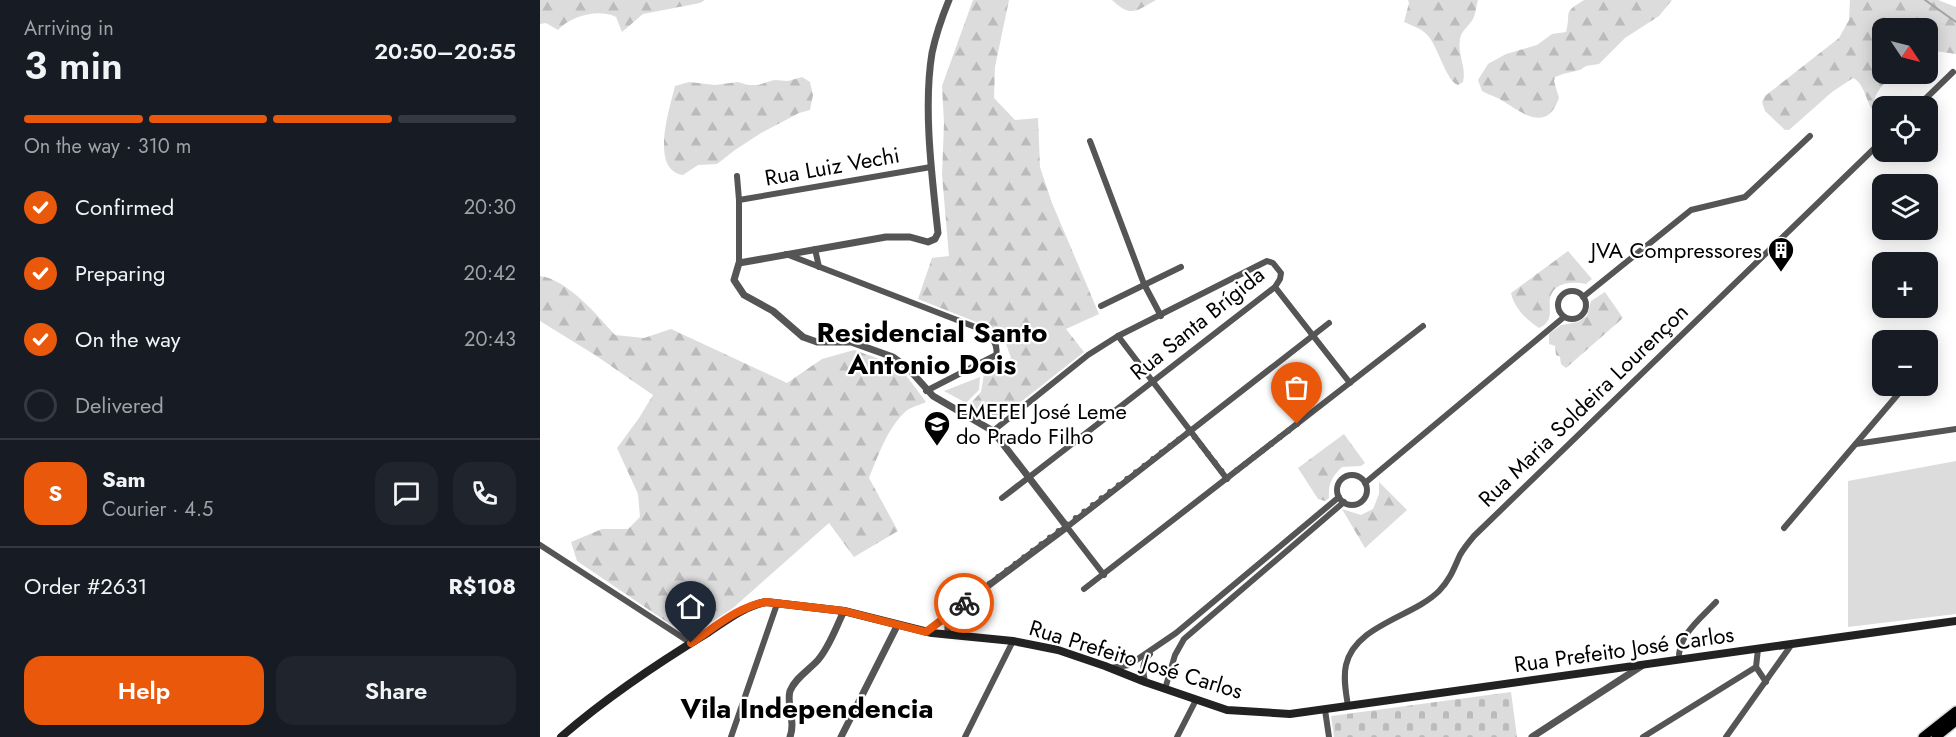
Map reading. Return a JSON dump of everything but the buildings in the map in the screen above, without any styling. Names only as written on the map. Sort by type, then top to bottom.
[{"type":"main road","name":"Rua Prefeito José Carlos","points":[[561,737],[592,710],[691,643],[757,603],[766,602],[844,611],[926,632],[1013,641],[1058,650],[1227,710],[1271,714],[1325,710],[1956,621]]},
{"type":"main road","points":[[1923,737],[1956,711]]},
{"type":"main road","points":[[1936,737],[1956,721]]},
{"type":"main road","points":[[1948,737],[1956,728]]},
{"type":"street","points":[[738,263],[886,237],[910,237],[928,242],[935,239],[938,233],[931,167],[929,75],[938,31],[949,0]]},
{"type":"street","points":[[1928,96],[1953,72]]},
{"type":"street","points":[[1583,297],[1691,210],[1745,196],[1810,136]]},
{"type":"street","points":[[993,430],[1088,356],[1118,336],[1161,316],[1144,285],[1090,141]]},
{"type":"street","name":"Rua Maria Soldeira Lourençon","points":[[1348,706],[1344,677],[1346,663],[1354,646],[1373,632],[1423,604],[1438,592],[1449,579],[1461,553],[1474,536],[1872,151]]},
{"type":"street","name":"Rua Luiz Vechi","points":[[739,200],[931,167]]},
{"type":"street","points":[[737,176],[738,263],[734,280],[744,295],[773,311],[810,341],[851,342],[893,357],[907,367],[927,391],[993,430],[1104,575]]},
{"type":"street","points":[[816,249],[819,267]]},
{"type":"street","points":[[785,254],[983,330],[992,337],[996,346],[996,355],[927,391]]},
{"type":"street","name":"Rua Santa Brígida","points":[[1002,498],[1275,287],[1281,273],[1273,263],[1267,261],[1161,316]]},
{"type":"street","points":[[1101,306],[1181,267]]},
{"type":"street","points":[[1275,287],[1350,383]]},
{"type":"street","points":[[1571,291],[1583,297],[1586,306],[1581,316],[1575,319],[1564,317],[1558,308],[1563,295],[1571,291]]},
{"type":"street","points":[[1365,483],[1564,317]]},
{"type":"street","points":[[926,632],[1329,323]]},
{"type":"street","points":[[1084,589],[1423,326]]},
{"type":"street","points":[[1118,336],[1227,478]]},
{"type":"street","points":[[1784,528],[1896,396]]},
{"type":"street","points":[[1855,444],[1956,429]]},
{"type":"street","points":[[1356,475],[1365,483],[1367,492],[1362,501],[1353,505],[1341,500],[1337,487],[1342,478],[1356,475]]},
{"type":"street","points":[[1110,668],[1129,665],[1176,633],[1341,500]]},
{"type":"street","points":[[1165,689],[1184,639],[1341,500]]},
{"type":"street","points":[[540,545],[691,643]]},
{"type":"street","points":[[1679,660],[1678,648],[1686,634],[1716,602]]},
{"type":"street","points":[[731,737],[777,604]]},
{"type":"street","points":[[790,737],[793,729],[790,689],[818,660],[828,645],[844,611]]},
{"type":"street","points":[[948,634],[948,624],[952,613]]},
{"type":"street","points":[[841,737],[897,626]]},
{"type":"street","points":[[965,737],[1013,641]]},
{"type":"street","points":[[1726,737],[1792,644]]},
{"type":"street","points":[[1145,682],[1142,668],[1144,661],[1154,649]]},
{"type":"street","points":[[1758,649],[1756,667],[1766,682]]},
{"type":"street","points":[[1532,737],[1644,665]]},
{"type":"street","points":[[1643,737],[1756,667]]},
{"type":"street","points":[[1620,680],[1621,668]]},
{"type":"street","points":[[1177,737],[1196,700]]},
{"type":"street","points":[[1325,710],[1329,737]]},
{"type":"green space","points":[[540,0],[705,0],[700,3],[643,14],[622,32],[616,17],[601,13],[577,17],[558,30],[546,23],[540,24]]},
{"type":"green space","points":[[973,0],[1009,0],[995,67],[994,98],[1015,120],[1038,118],[1040,167],[1052,203],[1099,314],[1066,329],[1084,352],[998,420],[969,405],[981,392],[984,374],[1011,358],[1005,341],[994,329],[918,299],[932,258],[949,256],[942,175],[944,123],[942,86]]},
{"type":"green space","points":[[1112,0],[1156,0],[1138,10],[1129,11]]},
{"type":"green space","points":[[1408,0],[1478,0],[1473,19],[1463,31],[1460,39],[1463,82],[1458,85],[1450,78],[1427,34],[1404,22]]},
{"type":"green space","points":[[1584,0],[1672,0],[1659,16],[1625,38],[1599,64],[1555,77],[1559,98],[1554,108],[1542,118],[1527,115],[1482,91],[1478,80],[1488,64],[1506,54],[1537,45],[1552,34],[1566,32],[1570,11]]},
{"type":"green space","points":[[1850,0],[1938,0],[1956,7],[1956,54],[1938,51],[1938,18],[1872,18],[1872,84],[1884,84],[1876,96],[1872,96],[1872,109],[1862,88],[1853,78],[1832,92],[1789,130],[1785,130],[1765,111],[1762,102],[1765,96],[1839,38],[1849,20]]},
{"type":"green space","points":[[802,77],[810,82],[813,95],[810,110],[799,113],[761,133],[717,164],[698,165],[683,175],[673,171],[667,162],[664,137],[675,86],[689,82],[715,85],[738,82],[758,85],[774,80],[788,81]]},
{"type":"green space","points":[[1568,251],[1592,279],[1586,284],[1569,283],[1555,289],[1550,299],[1548,320],[1539,328],[1521,313],[1511,293]]},
{"type":"green space","points":[[540,276],[551,279],[571,291],[615,335],[644,338],[671,329],[787,383],[822,359],[854,350],[888,362],[905,374],[926,402],[907,410],[893,426],[869,478],[898,531],[854,557],[829,523],[733,608],[689,637],[577,561],[571,542],[602,529],[628,529],[640,517],[638,494],[617,448],[653,395],[540,321]]},
{"type":"green space","points":[[1605,292],[1623,318],[1566,368],[1561,364],[1560,357],[1556,355],[1555,346],[1549,344],[1549,334],[1561,325],[1578,322],[1587,316],[1591,301]]},
{"type":"green space","points":[[980,377],[979,390],[966,403],[944,391]]},
{"type":"green space","points":[[1344,434],[1365,463],[1361,466],[1342,467],[1331,481],[1329,498],[1325,501],[1318,499],[1298,468]]},
{"type":"green space","points":[[1956,461],[1956,614],[1848,627],[1848,481]]},
{"type":"green space","points":[[1379,482],[1407,510],[1365,548],[1342,509],[1361,515],[1373,509],[1379,494]]},
{"type":"green space","points":[[1511,692],[1517,737],[1334,737],[1331,716]]},
{"type":"waterway","points":[[1925,0],[1956,22]]},
{"type":"way so far","points":[[964,603],[1190,431],[1227,478],[1297,424]]},
{"type":"place","name":"JVA Compressores","points":[[1781,273]]},
{"type":"place","name":"EMEFEI José Leme do Prado Filho","points":[[937,447]]},
{"type":"district","name":"Residencial Santo Antonio Dois","points":[[932,348]]},
{"type":"district","name":"Vila Independencia","points":[[807,708]]},
{"type":"route","points":[[691,643],[757,603],[766,602],[844,611],[926,632],[964,603]]}]
